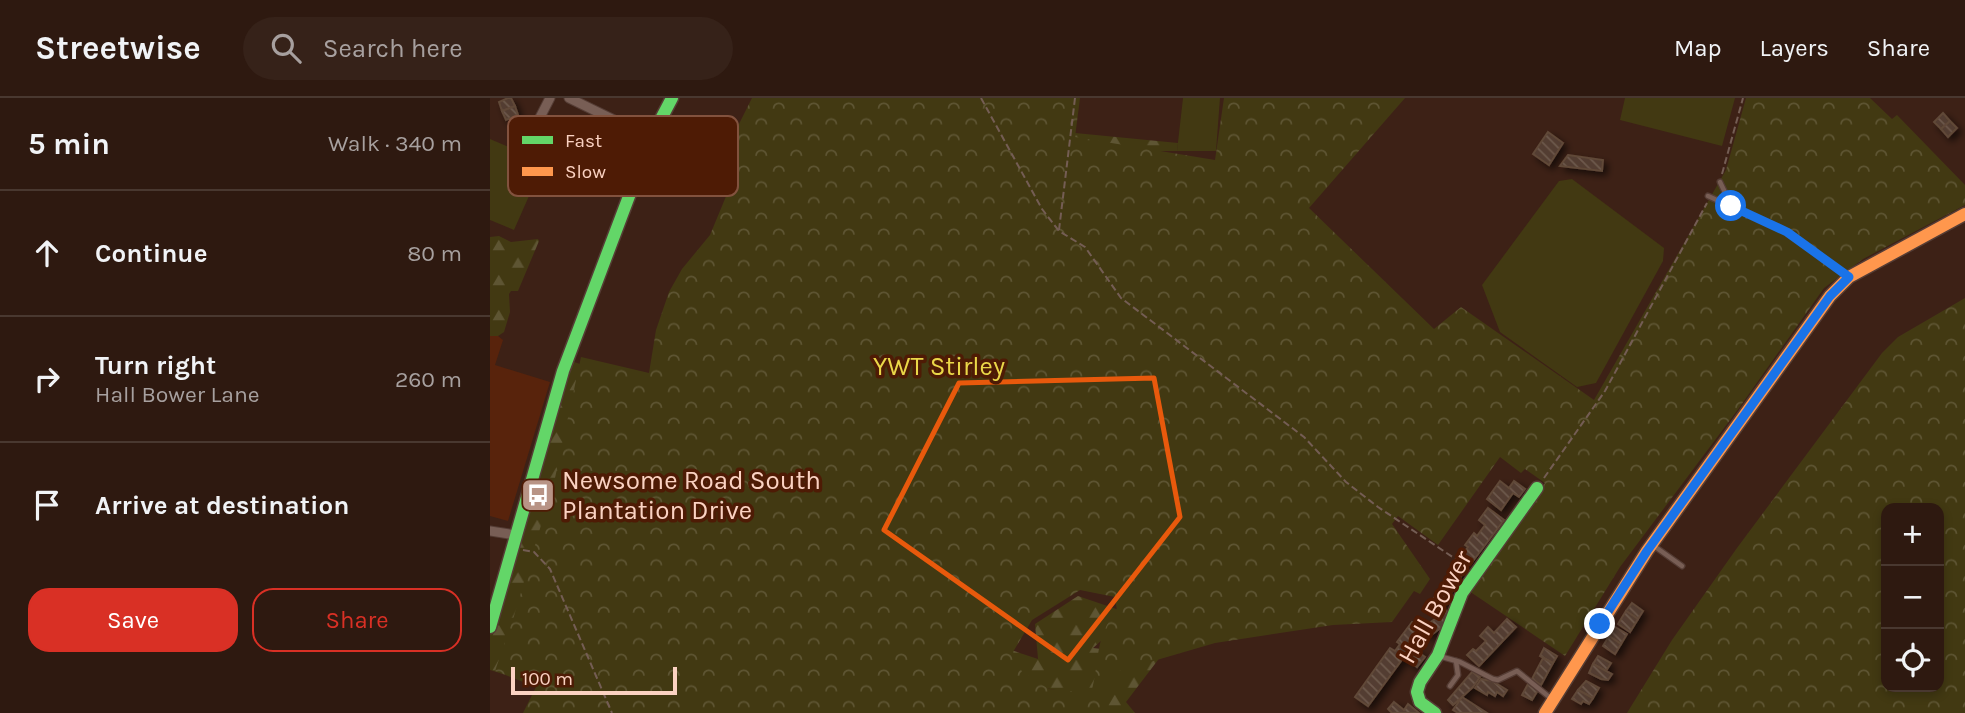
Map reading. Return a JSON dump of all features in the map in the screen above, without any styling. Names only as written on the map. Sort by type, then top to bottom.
[{"type":"street","points":[[541,116],[550,98]]},
{"type":"street","points":[[569,98],[606,116]]},
{"type":"street","points":[[663,116],[672,98]]},
{"type":"street","points":[[490,627],[563,370],[629,196]]},
{"type":"street","points":[[1545,713],[1652,544],[1830,296],[1849,277],[1965,214]]},
{"type":"street","name":"Hall Bower","points":[[1435,713],[1420,702],[1417,692],[1420,681],[1438,655],[1462,593],[1537,488]]},
{"type":"street","points":[[490,531],[514,541]]},
{"type":"lane","points":[[1720,182],[1731,206]]},
{"type":"lane","points":[[1709,196],[1787,232],[1849,277]]},
{"type":"lane","points":[[1652,544],[1682,566]]},
{"type":"lane","points":[[1438,655],[1456,660],[1493,679],[1499,680],[1517,671],[1553,700]]},
{"type":"lane","points":[[1450,686],[1458,675],[1456,660]]},
{"type":"path","points":[[981,98],[1042,209],[1059,231],[1084,247],[1121,298],[1304,437],[1346,482],[1378,507],[1477,573]]},
{"type":"path","points":[[1059,231],[1075,98]]},
{"type":"path","points":[[1720,182],[1743,98]]},
{"type":"path","points":[[1537,488],[1605,391],[1709,196]]},
{"type":"path","points":[[514,541],[534,552],[550,569],[612,713]]},
{"type":"highlighted area","points":[[1154,378],[1180,517],[1068,660],[884,530],[959,383]]},
{"type":"shaded area","points":[[490,336],[498,336],[503,340],[495,365],[550,382],[508,521],[490,516]]},
{"type":"green space","name":"YWT Stirley","points":[[752,98],[1080,98],[1075,137],[1215,160],[1224,98],[1405,98],[1309,208],[1434,329],[1461,307],[1594,400],[1726,170],[1746,98],[1870,98],[1892,119],[1897,115],[1965,185],[1965,205],[1863,259],[1824,288],[1739,408],[1620,567],[1565,656],[1469,591],[1545,483],[1525,469],[1521,473],[1500,457],[1438,545],[1398,516],[1392,524],[1430,579],[1420,594],[1414,591],[1392,622],[1333,625],[1215,643],[1119,671],[1107,680],[1103,697],[1108,713],[523,713],[536,687],[495,671],[555,478],[581,357],[649,373],[656,330],[669,292],[682,269],[710,235],[726,196],[738,196],[738,126]],"holes":[[[1080,590],[1115,597],[1117,611],[1104,630],[1091,693],[1049,689],[1022,672],[1013,652],[1032,620]]]},
{"type":"green space","points":[[1183,98],[1220,98],[1216,151],[1177,151]]},
{"type":"green space","points":[[1625,98],[1735,98],[1722,146],[1620,120]]},
{"type":"green space","points":[[1075,133],[1178,143],[1177,151],[1084,151],[1074,144]]},
{"type":"green space","points":[[490,139],[508,147],[508,196],[529,196],[514,230],[490,220]]},
{"type":"green space","points":[[1572,179],[1664,248],[1663,261],[1596,383],[1577,387],[1500,332],[1482,285],[1559,181]]},
{"type":"green space","points":[[499,236],[511,242],[539,241],[518,291],[511,291],[509,294],[510,312],[504,332],[498,336],[490,336],[490,237]]},
{"type":"green space","points":[[1965,298],[1965,713],[1627,713],[1672,640],[1737,548],[1882,353],[1898,337]]},
{"type":"green space","points":[[571,361],[595,369],[526,637],[503,674],[490,670],[490,634],[521,540]]},
{"type":"green space","points":[[1078,596],[1131,614],[1093,648],[1161,656],[1126,702],[1135,713],[1097,713],[1061,691],[962,672],[731,713],[948,629],[1038,659],[1035,624]]},
{"type":"building","points":[[511,98],[515,106],[502,111],[499,102]]},
{"type":"building","points":[[515,106],[518,115],[508,116],[506,120],[502,111]]},
{"type":"building","points":[[1943,113],[1950,121],[1941,129],[1934,122]]},
{"type":"building","points":[[1950,121],[1957,128],[1948,137],[1941,129]]},
{"type":"building","points":[[1548,132],[1563,143],[1549,165],[1533,154]]},
{"type":"building","points":[[1568,155],[1603,160],[1602,171],[1560,166]]},
{"type":"building","points":[[1500,481],[1509,488],[1514,481],[1525,489],[1519,497],[1513,493],[1501,510],[1487,499]]},
{"type":"building","points":[[1488,508],[1504,520],[1470,565],[1460,558],[1474,533],[1477,536],[1485,525],[1479,520]]},
{"type":"building","points":[[1456,562],[1466,568],[1443,606],[1433,600]]},
{"type":"building","points":[[1632,603],[1643,611],[1638,619],[1626,611]]},
{"type":"building","points":[[1446,611],[1451,620],[1430,636],[1424,627]]},
{"type":"building","points":[[1626,611],[1638,619],[1630,632],[1618,624]]},
{"type":"building","points":[[1507,619],[1516,627],[1479,666],[1467,655],[1473,649],[1476,651],[1486,641],[1480,636],[1488,627],[1494,633]]},
{"type":"building","points":[[1412,622],[1424,630],[1411,647],[1425,657],[1417,667],[1404,657],[1368,706],[1355,697],[1390,648],[1395,651],[1400,644],[1397,642]]},
{"type":"building","points":[[1615,627],[1627,634],[1621,644],[1609,636]]},
{"type":"building","points":[[1609,636],[1621,644],[1615,654],[1603,646]]},
{"type":"building","points":[[1544,648],[1557,656],[1553,663],[1540,656]]},
{"type":"building","points":[[1598,656],[1611,663],[1606,671],[1593,664]]},
{"type":"building","points":[[1543,658],[1553,663],[1541,685],[1532,679]]},
{"type":"building","points":[[1593,664],[1612,674],[1608,680],[1589,673]]},
{"type":"building","points":[[1472,672],[1480,677],[1453,705],[1448,700]]},
{"type":"building","points":[[1481,679],[1492,681],[1507,690],[1503,696],[1497,692],[1495,696],[1488,692],[1487,695],[1475,688]]},
{"type":"building","points":[[1586,681],[1599,688],[1593,698],[1578,690]]},
{"type":"building","points":[[1528,684],[1538,690],[1532,700],[1522,695]]},
{"type":"building","points":[[1578,690],[1593,698],[1589,704],[1583,701],[1581,704],[1572,699]]},
{"type":"building","points":[[1462,697],[1487,713],[1458,713],[1453,710]]},
{"type":"building","points":[[1394,702],[1404,710],[1408,704],[1419,713],[1392,713],[1388,709]]},
{"type":"traffic: fast","points":[[663,116],[672,98]]},
{"type":"traffic: fast","points":[[490,627],[563,371],[629,196]]},
{"type":"traffic: fast","points":[[1435,713],[1420,702],[1417,692],[1420,682],[1438,655],[1462,593],[1537,488]]},
{"type":"traffic: slow","points":[[1545,713],[1647,551],[1830,296],[1849,277],[1965,214]]},
{"type":"place","name":"Newsome Road South Plantation Drive","points":[[538,495]]},
{"type":"route","points":[[1600,624],[1647,551],[1830,296],[1849,277],[1787,232],[1731,206]]}]
